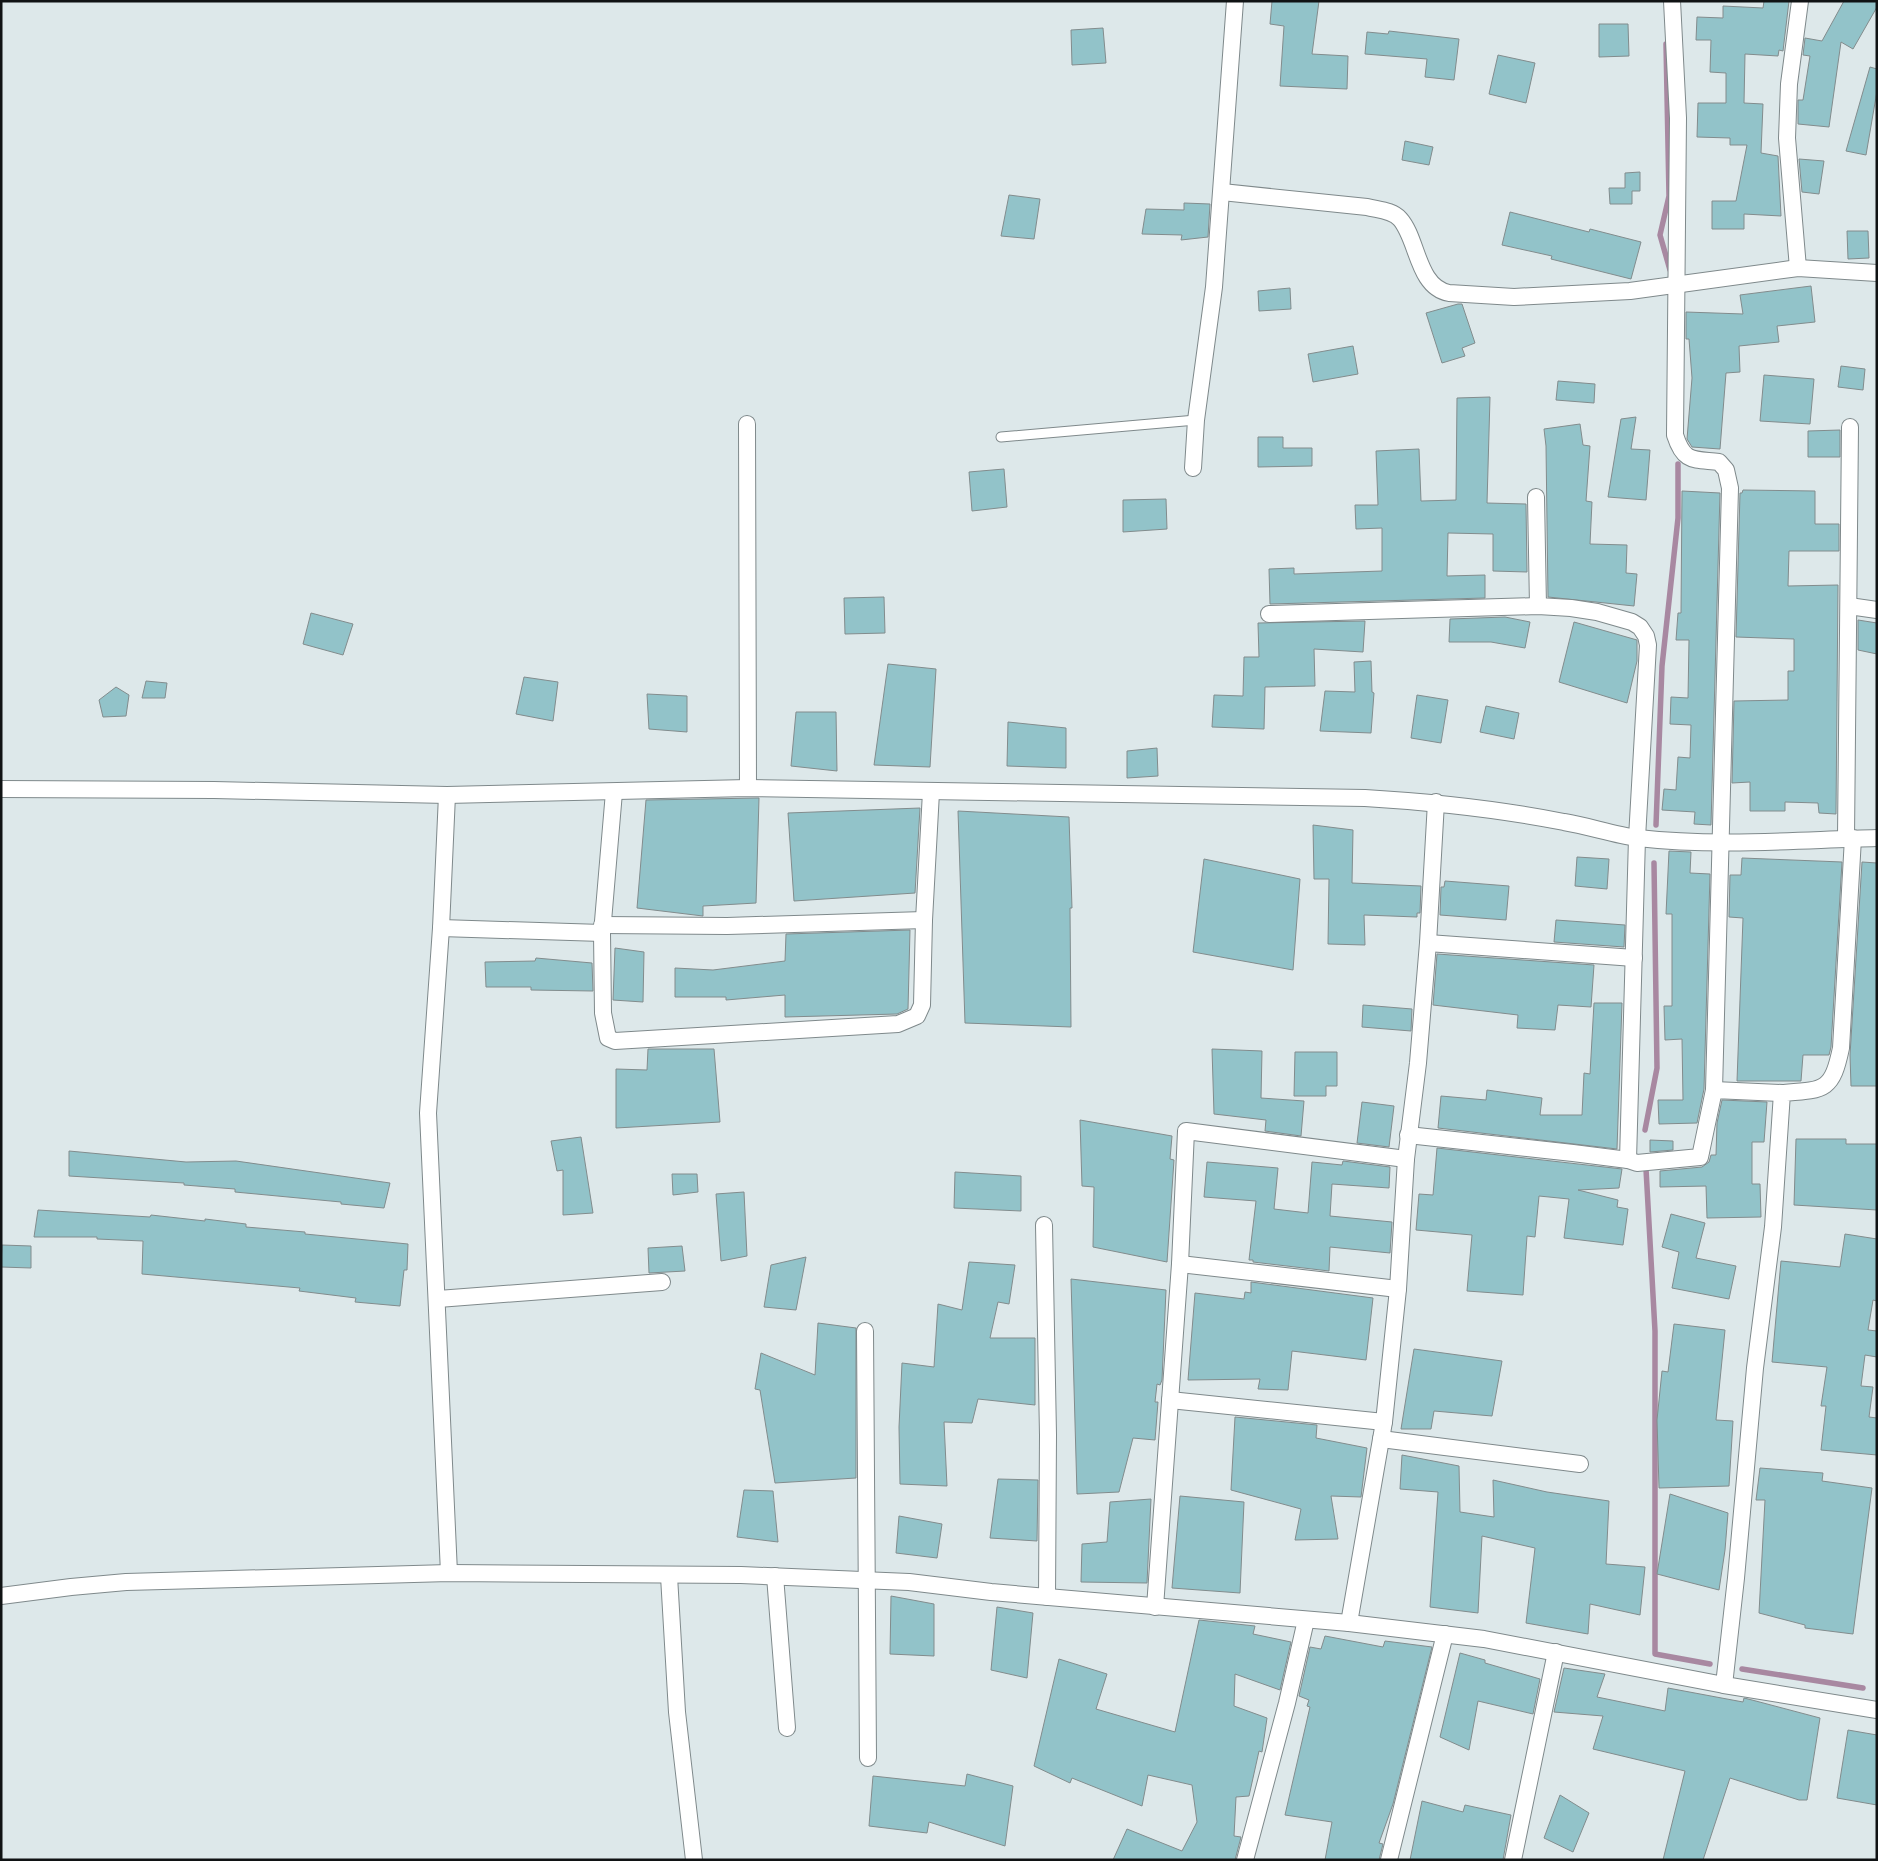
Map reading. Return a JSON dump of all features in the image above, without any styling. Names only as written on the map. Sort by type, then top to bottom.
[{"type":"street","points":[[1193,468],[1196,420],[1214,287],[1236,1]]},
{"type":"street","points":[[1408,1135],[1628,1160],[1637,1163],[1700,1157],[1714,1090],[1730,488],[1726,470],[1719,462],[1690,457],[1680,451],[1675,435],[1672,286],[1678,118],[1672,1]]},
{"type":"street","points":[[1798,268],[1787,138],[1789,84],[1800,1]]},
{"type":"street","points":[[1222,192],[1389,212],[1399,218],[1403,224],[1430,280],[1440,291],[1514,297],[1630,291],[1798,268],[1877,274]]},
{"type":"street","points":[[747,424],[748,788]]},
{"type":"street","points":[[1714,1090],[1782,1093],[1809,1091],[1824,1086],[1832,1079],[1841,1048],[1850,838],[1850,428]]},
{"type":"street","points":[[1536,497],[1538,606]]},
{"type":"street","points":[[1269,614],[1538,606],[1597,612],[1632,622],[1640,627],[1646,636],[1648,645],[1637,838],[1628,1160]]},
{"type":"street","points":[[1849,606],[1877,610]]},
{"type":"street","points":[[1,789],[224,790],[447,795],[748,788],[1365,798],[1436,802],[1566,822],[1637,838],[1721,842],[1877,838]]},
{"type":"street","points":[[614,792],[602,929],[603,1013],[608,1038],[615,1041],[898,1024],[918,1016],[922,1004],[924,920],[931,792]]},
{"type":"street","points":[[447,795],[441,928],[428,1113],[429,1165],[438,1299],[449,1573]]},
{"type":"street","points":[[1349,1623],[1384,1422],[1398,1289],[1408,1135],[1418,1063],[1428,943],[1436,802]]},
{"type":"street","points":[[441,928],[602,929],[924,920]]},
{"type":"street","points":[[1428,943],[1634,958]]},
{"type":"street","points":[[1724,1685],[1736,1578],[1755,1368],[1773,1227],[1782,1093]]},
{"type":"street","points":[[1155,1607],[1180,1264],[1186,1130],[1406,1159]]},
{"type":"street","points":[[1044,1226],[1048,1435],[1047,1597]]},
{"type":"street","points":[[1180,1264],[1398,1289]]},
{"type":"street","points":[[438,1299],[662,1282]]},
{"type":"street","points":[[865,1331],[868,1758]]},
{"type":"street","points":[[1170,1400],[1384,1422]]},
{"type":"street","points":[[1381,1439],[1580,1464]]},
{"type":"street","points":[[1,1596],[126,1582],[449,1573],[775,1576],[866,1579],[1155,1607],[1349,1623],[1445,1634],[1527,1645],[1724,1685],[1877,1710]]},
{"type":"street","points":[[669,1576],[677,1712],[694,1860]]},
{"type":"street","points":[[775,1576],[787,1728]]},
{"type":"street","points":[[1246,1860],[1287,1703],[1306,1620]]},
{"type":"street","points":[[1389,1860],[1445,1634]]},
{"type":"street","points":[[1517,1859],[1556,1652]]},
{"type":"lane","points":[[1000,437],[1196,420]]},
{"type":"building","points":[[1272,1],[1319,1],[1312,54],[1348,56],[1347,89],[1280,86],[1284,26],[1270,24]]},
{"type":"building","points":[[1764,1],[1789,1],[1783,51],[1779,50],[1778,56],[1745,54],[1744,103],[1763,104],[1761,153],[1778,156],[1781,216],[1744,214],[1744,229],[1712,229],[1712,201],[1736,201],[1747,145],[1730,145],[1730,138],[1697,137],[1698,103],[1726,103],[1726,73],[1710,72],[1711,40],[1696,40],[1697,17],[1723,18],[1723,6],[1763,8]]},
{"type":"building","points":[[1844,1],[1877,1],[1877,7],[1853,49],[1841,42],[1829,127],[1798,124],[1798,100],[1803,100],[1810,56],[1803,55],[1805,38],[1822,41]]},
{"type":"building","points":[[1599,24],[1628,24],[1629,56],[1599,57]]},
{"type":"building","points":[[1103,28],[1106,63],[1072,65],[1071,30]]},
{"type":"building","points":[[1389,31],[1459,39],[1454,80],[1425,77],[1427,59],[1365,54],[1367,32],[1388,34]]},
{"type":"building","points":[[1498,55],[1535,63],[1526,103],[1489,94]]},
{"type":"building","points":[[1870,67],[1877,69],[1877,91],[1866,155],[1846,151]]},
{"type":"building","points":[[1405,141],[1433,147],[1429,165],[1402,160]]},
{"type":"building","points":[[1799,159],[1824,161],[1819,194],[1802,192]]},
{"type":"building","points":[[1640,172],[1640,191],[1632,191],[1632,204],[1610,204],[1609,188],[1625,188],[1625,173]]},
{"type":"building","points":[[1009,195],[1040,199],[1034,239],[1001,236]]},
{"type":"building","points":[[1184,203],[1210,204],[1208,237],[1181,240],[1182,235],[1142,234],[1146,209],[1184,210]]},
{"type":"building","points":[[1510,212],[1589,232],[1590,229],[1641,242],[1631,279],[1551,259],[1552,256],[1502,245]]},
{"type":"building","points":[[1847,231],[1868,231],[1869,258],[1848,259]]},
{"type":"building","points":[[1811,286],[1815,322],[1777,326],[1779,342],[1739,346],[1740,372],[1726,373],[1720,449],[1692,447],[1687,439],[1692,378],[1689,339],[1686,339],[1686,312],[1743,314],[1740,295]]},
{"type":"building","points":[[1290,288],[1291,309],[1259,311],[1258,291]]},
{"type":"building","points":[[1462,304],[1475,343],[1462,348],[1465,356],[1442,363],[1426,313]]},
{"type":"building","points":[[1353,346],[1358,374],[1313,382],[1308,354]]},
{"type":"building","points":[[1841,366],[1865,369],[1863,390],[1838,387]]},
{"type":"building","points":[[1764,375],[1814,379],[1810,424],[1760,421]]},
{"type":"building","points":[[1558,381],[1595,384],[1594,403],[1556,400]]},
{"type":"building","points":[[1490,397],[1487,503],[1526,504],[1527,572],[1493,571],[1493,534],[1448,533],[1447,576],[1485,575],[1485,598],[1270,604],[1269,569],[1294,568],[1294,574],[1382,571],[1382,528],[1356,529],[1355,505],[1378,505],[1376,451],[1419,449],[1421,501],[1456,500],[1457,398]]},
{"type":"building","points":[[1636,417],[1631,449],[1650,450],[1646,500],[1608,497],[1621,419]]},
{"type":"building","points":[[1580,424],[1583,445],[1590,446],[1586,501],[1592,502],[1590,544],[1627,545],[1626,573],[1637,574],[1634,606],[1548,597],[1546,446],[1544,429]]},
{"type":"building","points":[[1840,430],[1840,457],[1808,457],[1808,431]]},
{"type":"building","points":[[1258,437],[1283,437],[1283,448],[1312,448],[1312,466],[1258,467]]},
{"type":"building","points":[[1004,469],[1007,507],[972,511],[969,472]]},
{"type":"building","points":[[1743,490],[1815,491],[1815,524],[1839,524],[1839,551],[1789,551],[1788,586],[1838,585],[1836,814],[1819,813],[1818,803],[1785,802],[1785,811],[1750,811],[1750,782],[1732,783],[1734,701],[1788,700],[1788,671],[1794,671],[1794,639],[1736,637],[1740,493]]},
{"type":"building","points":[[1682,491],[1720,493],[1711,825],[1694,824],[1695,812],[1662,810],[1664,789],[1676,790],[1678,757],[1690,758],[1691,725],[1670,724],[1671,697],[1688,698],[1689,640],[1676,640],[1678,613],[1681,613]]},
{"type":"building","points":[[1166,499],[1167,529],[1123,532],[1123,500]]},
{"type":"building","points":[[884,597],[885,633],[845,634],[844,598]]},
{"type":"building","points":[[311,613],[353,624],[343,655],[303,644]]},
{"type":"building","points":[[1505,617],[1530,622],[1525,648],[1491,642],[1449,642],[1450,619]]},
{"type":"building","points":[[1858,620],[1877,623],[1877,654],[1858,650]]},
{"type":"building","points":[[1365,621],[1363,652],[1314,649],[1315,686],[1265,687],[1264,729],[1212,727],[1214,695],[1243,696],[1244,657],[1259,657],[1258,623]]},
{"type":"building","points":[[1574,622],[1637,640],[1637,661],[1627,703],[1559,682]]},
{"type":"building","points":[[1371,661],[1372,692],[1374,693],[1371,733],[1320,731],[1325,691],[1355,692],[1354,662]]},
{"type":"building","points":[[888,664],[936,669],[930,767],[874,765]]},
{"type":"building","points":[[524,677],[558,682],[553,721],[516,714]]},
{"type":"building","points":[[146,681],[167,683],[165,698],[142,698]]},
{"type":"building","points":[[116,687],[129,695],[126,716],[103,717],[99,700]]},
{"type":"building","points":[[647,694],[687,696],[687,732],[649,729]]},
{"type":"building","points":[[1417,695],[1448,700],[1441,743],[1411,738]]},
{"type":"building","points":[[1486,706],[1519,713],[1514,739],[1480,732]]},
{"type":"building","points":[[796,712],[836,712],[837,771],[791,766]]},
{"type":"building","points":[[1008,722],[1066,728],[1066,768],[1007,766]]},
{"type":"building","points":[[1157,748],[1158,776],[1127,778],[1127,751]]},
{"type":"building","points":[[759,798],[756,903],[703,906],[703,916],[637,908],[646,800]]},
{"type":"building","points":[[920,808],[915,893],[794,901],[788,813]]},
{"type":"building","points":[[958,811],[1069,817],[1072,908],[1070,908],[1071,1027],[965,1023]]},
{"type":"building","points":[[1313,825],[1353,830],[1352,883],[1421,886],[1420,913],[1417,913],[1417,917],[1364,915],[1365,945],[1328,944],[1329,879],[1314,879]]},
{"type":"building","points":[[1669,851],[1691,852],[1690,873],[1710,874],[1704,1089],[1697,1123],[1659,1124],[1658,1100],[1683,1100],[1682,1039],[1665,1040],[1664,1006],[1672,1006],[1672,914],[1666,914]]},
{"type":"building","points":[[1577,857],[1609,859],[1607,889],[1575,886]]},
{"type":"building","points":[[1742,858],[1842,862],[1831,1047],[1829,1055],[1803,1055],[1801,1081],[1737,1081],[1743,918],[1729,917],[1730,875],[1741,875]]},
{"type":"building","points":[[1204,859],[1300,879],[1293,970],[1193,952]]},
{"type":"building","points":[[1862,862],[1877,863],[1877,1086],[1851,1086],[1850,1055]]},
{"type":"building","points":[[1445,881],[1509,886],[1506,920],[1440,915],[1441,887],[1444,887]]},
{"type":"building","points":[[1556,920],[1625,925],[1624,947],[1554,942]]},
{"type":"building","points":[[910,930],[908,1009],[897,1014],[785,1017],[785,995],[726,1000],[726,997],[675,997],[675,968],[713,970],[785,961],[786,934]]},
{"type":"building","points":[[615,948],[644,952],[643,1002],[613,1000]]},
{"type":"building","points":[[1437,954],[1594,965],[1591,1007],[1558,1005],[1555,1030],[1517,1028],[1518,1015],[1433,1005]]},
{"type":"building","points":[[536,958],[592,963],[593,991],[531,990],[531,987],[486,987],[485,962],[535,961]]},
{"type":"building","points":[[1594,1003],[1622,1003],[1617,1149],[1438,1128],[1441,1096],[1486,1100],[1487,1090],[1542,1098],[1540,1115],[1582,1115],[1584,1073],[1590,1074]]},
{"type":"building","points":[[1363,1005],[1412,1009],[1411,1031],[1362,1027]]},
{"type":"building","points":[[648,1049],[714,1049],[720,1122],[616,1128],[616,1069],[647,1070]]},
{"type":"building","points":[[1212,1049],[1262,1051],[1261,1098],[1304,1101],[1301,1136],[1265,1131],[1266,1120],[1214,1114]]},
{"type":"building","points":[[1295,1052],[1337,1052],[1337,1086],[1326,1086],[1326,1096],[1294,1096]]},
{"type":"building","points":[[1722,1100],[1767,1102],[1764,1142],[1752,1142],[1752,1184],[1760,1184],[1761,1217],[1707,1218],[1706,1186],[1660,1187],[1660,1171],[1702,1167],[1709,1162],[1711,1155],[1716,1155],[1717,1123]]},
{"type":"building","points":[[1362,1102],[1394,1106],[1389,1147],[1357,1143]]},
{"type":"building","points":[[1080,1120],[1172,1136],[1170,1159],[1174,1160],[1167,1262],[1093,1247],[1094,1187],[1082,1186]]},
{"type":"building","points":[[581,1137],[593,1213],[563,1215],[563,1170],[557,1171],[551,1141]]},
{"type":"building","points":[[1796,1139],[1846,1139],[1846,1144],[1877,1144],[1877,1210],[1794,1205]]},
{"type":"building","points":[[1650,1140],[1673,1141],[1673,1150],[1650,1152]]},
{"type":"building","points":[[1437,1148],[1622,1169],[1619,1188],[1578,1190],[1618,1200],[1617,1207],[1628,1209],[1623,1245],[1564,1238],[1569,1199],[1539,1196],[1535,1237],[1527,1236],[1523,1295],[1467,1291],[1472,1235],[1416,1230],[1419,1194],[1433,1195]]},
{"type":"building","points":[[69,1151],[186,1162],[236,1161],[390,1183],[384,1208],[341,1204],[341,1202],[235,1192],[235,1189],[184,1185],[184,1183],[69,1176]]},
{"type":"building","points":[[1343,1161],[1390,1167],[1389,1188],[1332,1184],[1330,1216],[1392,1222],[1390,1253],[1330,1247],[1329,1271],[1253,1262],[1253,1260],[1249,1260],[1256,1201],[1204,1197],[1207,1162],[1278,1168],[1274,1209],[1308,1213],[1312,1162],[1342,1165]]},
{"type":"building","points":[[955,1172],[1021,1176],[1021,1211],[954,1208]]},
{"type":"building","points":[[672,1174],[697,1174],[698,1192],[673,1195]]},
{"type":"building","points":[[744,1192],[747,1256],[721,1261],[716,1194]]},
{"type":"building","points":[[38,1210],[150,1217],[151,1215],[205,1221],[205,1219],[246,1224],[246,1227],[408,1244],[407,1270],[404,1270],[400,1306],[355,1302],[356,1298],[299,1291],[300,1288],[142,1274],[143,1241],[97,1239],[97,1237],[34,1237]]},
{"type":"building","points":[[1671,1214],[1705,1223],[1696,1258],[1736,1266],[1729,1299],[1672,1288],[1679,1252],[1662,1247]]},
{"type":"building","points":[[1845,1234],[1877,1239],[1877,1301],[1873,1300],[1868,1330],[1877,1331],[1877,1357],[1865,1355],[1861,1386],[1873,1387],[1869,1417],[1877,1418],[1877,1455],[1821,1450],[1826,1406],[1821,1406],[1827,1367],[1772,1362],[1781,1261],[1840,1267]]},
{"type":"building","points":[[2,1245],[31,1246],[31,1268],[1,1267]]},
{"type":"building","points":[[682,1246],[685,1271],[649,1273],[648,1248]]},
{"type":"building","points":[[806,1257],[796,1310],[764,1307],[771,1265]]},
{"type":"building","points":[[969,1262],[1015,1265],[1009,1304],[998,1302],[990,1338],[1035,1338],[1035,1405],[978,1399],[972,1423],[944,1422],[947,1486],[900,1484],[899,1427],[902,1363],[934,1367],[938,1304],[962,1310]]},
{"type":"building","points":[[1071,1279],[1166,1290],[1162,1380],[1160,1385],[1157,1384],[1155,1402],[1158,1402],[1155,1440],[1133,1438],[1119,1492],[1077,1494]]},
{"type":"building","points":[[1251,1282],[1373,1298],[1366,1360],[1292,1351],[1288,1390],[1258,1389],[1260,1379],[1188,1380],[1195,1293],[1244,1299],[1245,1292],[1251,1293]]},
{"type":"building","points":[[818,1323],[856,1328],[856,1478],[775,1483],[760,1390],[755,1389],[761,1353],[815,1375]]},
{"type":"building","points":[[1674,1324],[1725,1330],[1716,1420],[1733,1421],[1729,1486],[1659,1488],[1657,1420],[1662,1371],[1668,1372]]},
{"type":"building","points":[[1414,1349],[1502,1361],[1492,1416],[1434,1411],[1431,1429],[1401,1429]]},
{"type":"building","points":[[1235,1417],[1317,1425],[1316,1438],[1367,1448],[1361,1497],[1331,1496],[1338,1539],[1295,1540],[1301,1509],[1231,1490]]},
{"type":"building","points":[[1402,1455],[1459,1466],[1460,1512],[1494,1517],[1493,1480],[1547,1492],[1609,1501],[1606,1564],[1645,1567],[1640,1615],[1590,1604],[1588,1634],[1526,1623],[1535,1548],[1482,1536],[1478,1613],[1430,1607],[1438,1492],[1400,1489]]},
{"type":"building","points":[[1760,1468],[1823,1473],[1822,1481],[1872,1488],[1853,1634],[1805,1628],[1805,1625],[1759,1613],[1765,1500],[1756,1500]]},
{"type":"building","points":[[998,1479],[1038,1480],[1037,1541],[990,1538]]},
{"type":"building","points":[[744,1490],[773,1491],[778,1542],[737,1537]]},
{"type":"building","points":[[1670,1494],[1728,1513],[1719,1590],[1657,1574]]},
{"type":"building","points":[[1180,1496],[1244,1502],[1240,1593],[1172,1588]]},
{"type":"building","points":[[1151,1499],[1147,1583],[1081,1582],[1082,1544],[1107,1542],[1110,1502]]},
{"type":"building","points":[[899,1516],[942,1524],[937,1558],[896,1553]]},
{"type":"building","points":[[891,1596],[934,1604],[934,1656],[890,1654]]},
{"type":"building","points":[[997,1607],[1033,1613],[1027,1678],[991,1670]]},
{"type":"building","points":[[1199,1620],[1255,1626],[1253,1634],[1291,1642],[1280,1690],[1235,1674],[1234,1706],[1267,1718],[1262,1752],[1259,1751],[1249,1796],[1236,1797],[1234,1836],[1241,1837],[1235,1860],[1113,1860],[1127,1829],[1182,1851],[1197,1822],[1192,1785],[1148,1775],[1142,1806],[1072,1778],[1070,1783],[1034,1766],[1059,1659],[1107,1674],[1096,1709],[1175,1732]]},
{"type":"building","points":[[1325,1636],[1383,1647],[1385,1641],[1432,1647],[1393,1804],[1379,1843],[1383,1844],[1379,1860],[1325,1860],[1332,1822],[1285,1815],[1310,1707],[1307,1706],[1309,1700],[1299,1696],[1310,1647],[1321,1649]]},
{"type":"building","points":[[1460,1653],[1485,1660],[1485,1663],[1540,1679],[1533,1714],[1478,1701],[1469,1750],[1440,1737]]},
{"type":"building","points":[[1564,1668],[1605,1674],[1597,1697],[1665,1711],[1668,1688],[1743,1702],[1744,1698],[1820,1718],[1807,1800],[1799,1800],[1730,1778],[1703,1860],[1663,1860],[1685,1771],[1593,1749],[1603,1716],[1554,1712]]},
{"type":"building","points":[[1848,1730],[1877,1735],[1877,1805],[1837,1798]]},
{"type":"building","points":[[967,1774],[1013,1786],[1005,1846],[929,1822],[927,1833],[869,1826],[873,1776],[965,1786]]},
{"type":"building","points":[[1560,1795],[1589,1813],[1573,1852],[1544,1838]]},
{"type":"building","points":[[1422,1801],[1463,1812],[1465,1805],[1511,1815],[1503,1860],[1410,1860]]},
{"type":"waterway","points":[[1666,44],[1669,196],[1660,235],[1670,270]]},
{"type":"waterway","points":[[1656,825],[1662,666],[1678,518],[1678,464]]},
{"type":"waterway","points":[[1645,1130],[1657,1068],[1654,863]]},
{"type":"waterway","points":[[1646,1169],[1655,1331],[1655,1654],[1710,1664]]},
{"type":"waterway","points":[[1742,1669],[1863,1688]]}]
